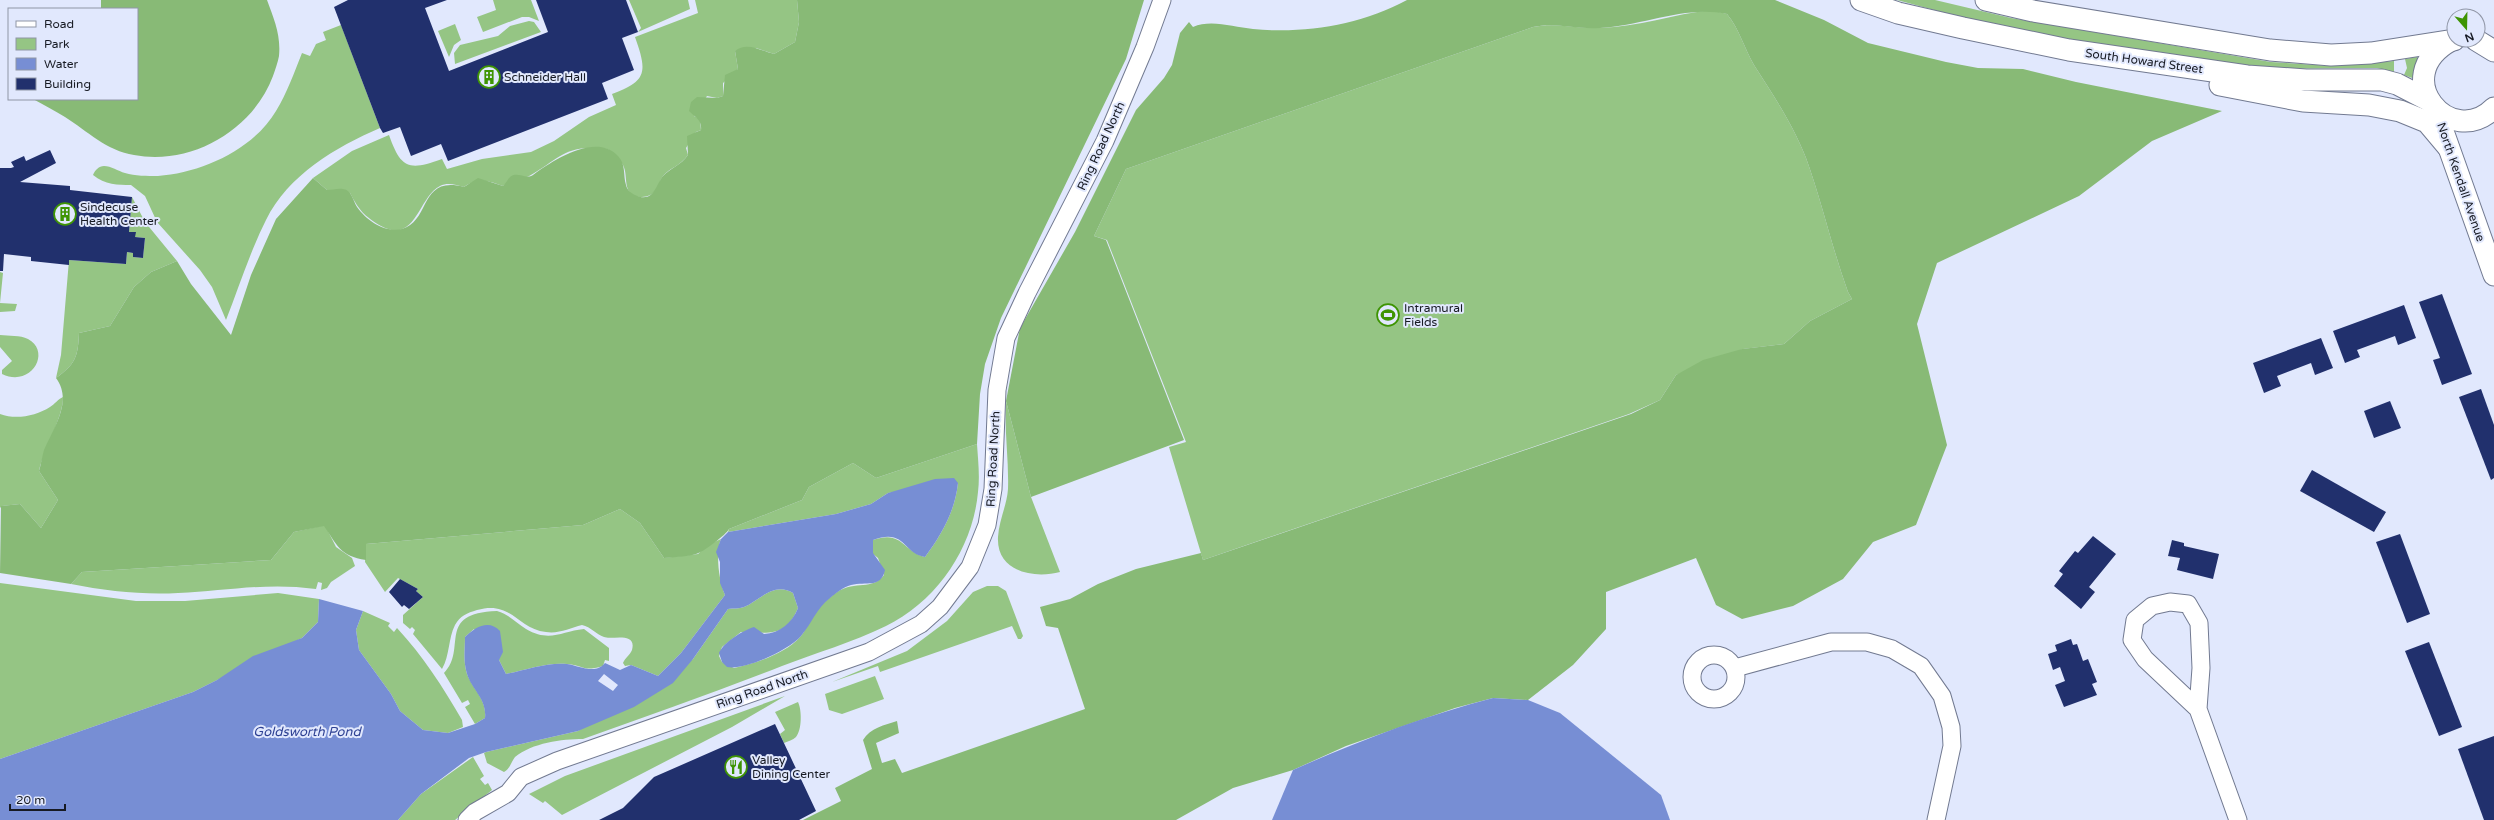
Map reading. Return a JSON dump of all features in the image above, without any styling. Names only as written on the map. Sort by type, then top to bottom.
[{"type":"street","name":"Ring Road North","points":[[467,820],[475,812],[508,793],[521,777],[530,772],[557,761],[869,652],[920,624],[940,607],[970,567],[987,525],[993,489],[997,390],[1006,338],[1027,293],[1106,140],[1162,0]]},
{"type":"street","name":"South Howard Street","points":[[1861,0],[1898,12],[1956,27],[2069,50],[2247,76],[2306,80],[2382,80],[2397,84],[2432,105],[2448,118],[2462,121],[2476,120],[2492,111]]},
{"type":"street","points":[[1986,0],[2033,11],[2262,49],[2331,55],[2371,53],[2446,41]]},
{"type":"street","name":"North Kendall Avenue","points":[[2446,43],[2438,48],[2429,58],[2423,72],[2423,86],[2448,147],[2494,275]]},
{"type":"street","points":[[2069,50],[2210,83],[2291,100],[2395,110],[2426,122],[2448,147]]},
{"type":"street","points":[[2198,709],[2145,660],[2132,640],[2135,620],[2152,606],[2170,602],[2188,604],[2199,623],[2198,709],[2238,820]]},
{"type":"street","points":[[1735,668],[1831,642],[1867,642],[1892,649],[1921,666],[1942,696],[1951,727],[1952,746],[1936,820]]},
{"type":"green space","points":[[101,0],[267,0],[279,41],[279,56],[276,69],[264,95],[251,113],[235,128],[217,140],[198,149],[177,155],[156,157],[124,153],[106,145],[65,117],[35,100],[138,100],[138,8],[101,8]]},
{"type":"green space","points":[[493,0],[531,0],[539,21],[529,17],[522,17],[483,32],[477,17],[496,10]]},
{"type":"green space","points":[[629,0],[688,0],[690,9],[638,32],[641,28]]},
{"type":"green space","points":[[695,0],[797,0],[799,22],[795,42],[774,54],[756,48],[735,51],[738,69],[723,83],[723,96],[717,98],[707,96],[694,116],[700,119],[701,130],[696,132],[686,148],[688,155],[663,176],[657,189],[650,195],[640,197],[634,196],[630,193],[623,165],[608,149],[580,149],[560,156],[529,176],[524,177],[517,175],[503,186],[479,181],[464,187],[449,184],[440,186],[426,200],[409,225],[402,229],[393,230],[381,226],[366,216],[356,204],[350,193],[327,190],[313,178],[352,151],[389,135],[393,146],[402,161],[414,166],[431,163],[442,159],[447,169],[482,159],[531,152],[554,141],[589,117],[616,105],[612,94],[632,84],[642,73],[642,58],[635,37],[698,13]]},
{"type":"green space","points":[[797,0],[1144,0],[1126,59],[1001,318],[985,364],[980,394],[977,444],[876,478],[853,463],[809,487],[802,500],[729,529],[719,539],[699,553],[684,556],[664,558],[640,523],[620,509],[583,525],[366,544],[366,560],[350,556],[340,549],[324,526],[294,532],[271,560],[82,572],[71,584],[0,573],[1,506],[20,504],[41,528],[58,500],[39,471],[44,450],[57,423],[62,405],[63,396],[61,387],[56,378],[72,364],[75,359],[78,348],[79,333],[110,326],[134,287],[151,272],[177,261],[191,284],[231,335],[251,275],[276,219],[313,178],[327,190],[343,189],[348,191],[357,207],[366,217],[377,225],[396,230],[402,229],[411,224],[418,217],[427,200],[439,187],[450,185],[464,187],[478,178],[503,186],[513,175],[527,177],[533,175],[562,157],[574,151],[586,148],[598,147],[609,149],[618,156],[622,162],[625,181],[629,191],[635,195],[646,197],[654,192],[663,176],[682,162],[688,155],[687,136],[701,130],[701,124],[689,111],[691,102],[697,97],[717,98],[723,96],[725,75],[738,69],[735,51],[740,48],[749,47],[774,54],[795,42],[799,22]]},
{"type":"green space","points":[[1407,0],[1775,0],[1824,20],[1868,43],[1946,62],[1978,68],[2023,69],[2076,82],[2222,111],[2152,141],[2079,196],[1937,263],[1917,324],[1947,445],[1916,525],[1873,542],[1843,579],[1793,606],[1742,619],[1716,605],[1696,558],[1606,592],[1606,629],[1573,665],[1528,700],[1493,698],[1455,708],[1346,746],[1293,770],[1233,788],[1176,820],[803,820],[841,801],[835,788],[872,769],[863,740],[874,730],[883,726],[897,721],[899,733],[876,743],[882,763],[895,759],[902,773],[1085,709],[1058,628],[1046,626],[1040,607],[1070,599],[1098,584],[1136,569],[1201,553],[1203,560],[1631,414],[1660,400],[1676,375],[1703,360],[1742,349],[1784,344],[1810,321],[1852,299],[1842,275],[1812,175],[1801,145],[1782,110],[1754,65],[1735,26],[1727,14],[1695,12],[1632,24],[1600,28],[1550,25],[1533,27],[1126,169],[1094,236],[1106,240],[1184,440],[1031,497],[1006,401],[1020,328],[1075,232],[1136,110],[1164,78],[1172,65],[1180,33],[1189,22],[1193,27],[1207,24],[1222,24],[1253,29],[1312,29],[1332,26],[1370,16]]},
{"type":"green space","points":[[1897,0],[1935,0],[2011,18],[2271,62],[2332,66],[2394,61],[2394,72],[2377,68],[2271,69],[2208,62],[2028,32],[1975,21]]},
{"type":"green space","name":"Intramural Fields","points":[[1711,10],[1727,14],[1731,20],[1739,33],[1754,65],[1782,110],[1801,145],[1812,175],[1842,275],[1852,299],[1810,321],[1784,344],[1743,349],[1676,375],[1660,400],[1629,414],[1203,560],[1169,447],[1186,442],[1107,240],[1094,236],[1126,169],[1533,27],[1558,25],[1591,28],[1614,27]]},
{"type":"green space","points":[[529,21],[534,22],[541,32],[455,64],[454,53],[460,45],[498,36],[510,26]]},
{"type":"green space","points":[[455,24],[461,40],[454,45],[449,57],[438,31]]},
{"type":"green space","points":[[341,25],[380,128],[330,154],[300,176],[287,189],[275,204],[260,232],[226,320],[212,287],[200,270],[157,222],[145,196],[131,185],[107,183],[93,175],[97,169],[104,166],[125,173],[137,175],[158,176],[174,174],[208,164],[240,148],[266,125],[276,111],[287,90],[302,53],[310,56],[316,44],[326,40],[323,32]]},
{"type":"green space","points":[[2417,57],[2419,59],[2415,79],[2404,75],[2407,68],[2405,59]]},
{"type":"green space","points":[[132,197],[145,222],[177,261],[151,272],[134,287],[110,326],[79,333],[78,348],[75,359],[63,373],[56,378],[61,355],[69,260],[126,264],[127,252],[133,253],[133,257],[143,258],[145,238],[135,237],[135,232],[129,232]]},
{"type":"green space","points":[[0,272],[3,273],[0,303]]},
{"type":"green space","points":[[0,303],[17,304],[15,311],[0,312]]},
{"type":"green space","points":[[0,335],[25,338],[35,345],[38,352],[38,359],[35,367],[29,373],[22,376],[12,377],[2,374],[2,370],[12,361],[0,347]]},
{"type":"green space","points":[[63,397],[57,424],[41,462],[39,471],[58,500],[41,528],[20,504],[2,506],[0,508],[0,414],[13,417],[32,415],[50,407]]},
{"type":"green space","points":[[1006,401],[1031,497],[1060,572],[1039,574],[1018,570],[1003,558],[999,549],[998,537],[1008,489]]},
{"type":"green space","points":[[977,444],[979,486],[975,513],[969,533],[949,571],[921,602],[904,615],[886,626],[848,642],[583,739],[557,741],[530,748],[515,757],[504,772],[487,763],[484,753],[486,752],[578,731],[693,659],[728,609],[744,607],[767,593],[779,589],[793,593],[798,608],[793,618],[787,625],[775,632],[741,632],[722,647],[719,656],[722,662],[734,668],[770,657],[794,643],[802,635],[814,613],[833,595],[844,588],[874,583],[884,575],[878,558],[872,553],[873,540],[883,538],[897,539],[917,554],[925,557],[947,522],[954,503],[958,483],[888,493],[871,504],[836,514],[728,532],[729,529],[802,500],[809,487],[853,463],[876,478]]},
{"type":"green space","points":[[620,509],[640,523],[664,558],[698,554],[708,545],[721,539],[718,552],[718,567],[725,595],[681,653],[658,676],[631,665],[625,666],[623,663],[631,652],[633,644],[631,640],[627,638],[604,637],[582,625],[551,632],[536,630],[507,612],[489,608],[477,610],[467,614],[457,622],[451,636],[445,664],[442,669],[413,634],[415,630],[412,627],[410,629],[403,623],[403,615],[423,597],[416,591],[418,589],[398,578],[385,592],[365,562],[366,544],[583,525]]},
{"type":"green space","points":[[325,525],[336,547],[352,558],[355,566],[331,582],[327,588],[321,590],[322,583],[318,582],[316,589],[281,586],[165,593],[124,592],[71,584],[82,572],[271,560],[294,532]]},
{"type":"green space","points":[[0,583],[136,601],[185,601],[278,593],[319,599],[318,622],[302,638],[193,692],[0,759]]},
{"type":"green space","points":[[987,586],[998,586],[1006,591],[1023,636],[1021,639],[1018,639],[1012,626],[880,672],[878,666],[832,682],[907,651],[947,621],[973,592]]},
{"type":"green space","points":[[363,611],[390,623],[388,626],[394,632],[397,628],[424,661],[440,684],[462,720],[463,727],[448,733],[423,730],[400,711],[391,694],[359,650],[356,630]]},
{"type":"green space","points":[[497,611],[509,617],[526,629],[542,635],[556,635],[584,629],[609,648],[609,661],[605,660],[603,666],[587,669],[567,664],[552,664],[506,674],[499,660],[474,629],[465,637],[464,656],[467,674],[482,700],[485,711],[485,718],[475,724],[465,707],[470,704],[468,700],[462,703],[444,673],[451,664],[459,625],[466,618],[478,613]]},
{"type":"green space","points":[[875,676],[884,699],[842,714],[829,710],[825,694]]},
{"type":"green space","points":[[785,696],[732,727],[562,815],[545,801],[543,803],[529,794],[565,776]]},
{"type":"green space","points":[[798,702],[801,715],[798,734],[792,740],[784,743],[780,734],[785,730],[775,712]]},
{"type":"green space","points":[[473,757],[484,776],[480,779],[485,785],[488,783],[492,790],[455,820],[398,820],[421,794]]},
{"type":"water","name":"Goldsworth Pond","points":[[954,478],[958,483],[954,503],[947,522],[925,557],[918,555],[898,539],[892,537],[884,537],[873,540],[873,553],[885,570],[880,580],[872,583],[851,585],[837,592],[825,602],[805,631],[795,642],[777,653],[755,663],[744,666],[727,667],[722,662],[719,653],[729,641],[744,631],[754,627],[764,634],[775,632],[789,623],[798,608],[793,593],[779,589],[767,593],[744,607],[728,609],[693,659],[673,683],[634,707],[578,731],[486,752],[469,758],[421,794],[398,820],[0,820],[0,759],[193,692],[217,680],[253,656],[302,638],[318,622],[319,599],[363,611],[356,630],[359,650],[391,694],[400,711],[423,730],[448,733],[475,724],[485,718],[484,705],[469,680],[466,669],[465,637],[473,630],[482,626],[491,625],[500,631],[503,652],[499,660],[506,674],[552,664],[567,664],[592,669],[601,667],[605,663],[620,670],[631,665],[658,676],[681,653],[725,595],[720,583],[720,562],[716,552],[721,539],[728,532],[836,514],[871,504],[888,493],[935,479]],"holes":[[[604,674],[618,685],[613,691],[598,681]]]},
{"type":"water","points":[[1493,698],[1528,700],[1560,713],[1661,795],[1670,820],[1272,820],[1293,770],[1392,730]]},
{"type":"building","name":"Schneider Hall","points":[[348,0],[447,0],[425,8],[449,71],[548,32],[536,0],[626,0],[638,32],[622,38],[634,70],[602,83],[608,99],[448,161],[441,144],[411,156],[400,127],[383,133],[380,128],[334,7]]},
{"type":"building","name":"Sindecuse Health Center","points":[[50,150],[56,163],[20,182],[70,186],[70,190],[132,197],[129,232],[136,232],[135,237],[145,238],[143,258],[133,257],[133,253],[127,252],[126,264],[69,260],[69,265],[31,261],[31,257],[4,254],[3,271],[0,271],[0,168],[14,167],[11,162],[24,156],[26,161]]},
{"type":"building","points":[[2442,294],[2472,374],[2442,385],[2433,360],[2440,358],[2419,302]]},
{"type":"building","points":[[2404,305],[2416,338],[2398,345],[2395,336],[2357,350],[2360,357],[2345,363],[2333,331]]},
{"type":"building","points":[[2321,338],[2333,368],[2315,375],[2311,363],[2277,376],[2281,386],[2264,393],[2253,363]]},
{"type":"building","points":[[2481,389],[2494,425],[2494,478],[2491,480],[2459,397]]},
{"type":"building","points":[[2390,401],[2401,428],[2374,438],[2364,411]]},
{"type":"building","points":[[2312,470],[2386,512],[2374,532],[2300,491]]},
{"type":"building","points":[[2400,534],[2430,614],[2407,623],[2376,542]]},
{"type":"building","points":[[2093,536],[2116,554],[2089,587],[2095,592],[2081,609],[2054,586],[2063,574],[2059,571],[2075,551],[2078,553]]},
{"type":"building","points":[[2172,540],[2184,543],[2184,546],[2219,554],[2213,579],[2177,570],[2180,558],[2168,556]]},
{"type":"building","points":[[400,579],[418,589],[416,591],[423,597],[409,609],[404,605],[402,607],[389,592]]},
{"type":"building","points":[[2071,639],[2073,645],[2077,644],[2083,661],[2088,659],[2097,682],[2092,684],[2097,695],[2064,707],[2055,685],[2065,681],[2060,667],[2053,670],[2048,654],[2057,651],[2055,645]]},
{"type":"building","points":[[2429,642],[2462,727],[2439,736],[2405,651]]},
{"type":"building","name":"Valley Dining Center","points":[[775,724],[816,811],[799,820],[599,820],[623,808],[654,777]]},
{"type":"building","points":[[2494,736],[2494,820],[2484,820],[2458,749]]},
{"type":"place","name":"Schneider Hall","points":[[489,77]]},
{"type":"place","name":"Sindecuse Health Center","points":[[65,214]]},
{"type":"place","name":"Intramural Fields","points":[[1388,315]]},
{"type":"place","name":"Valley Dining Center","points":[[736,767]]}]
